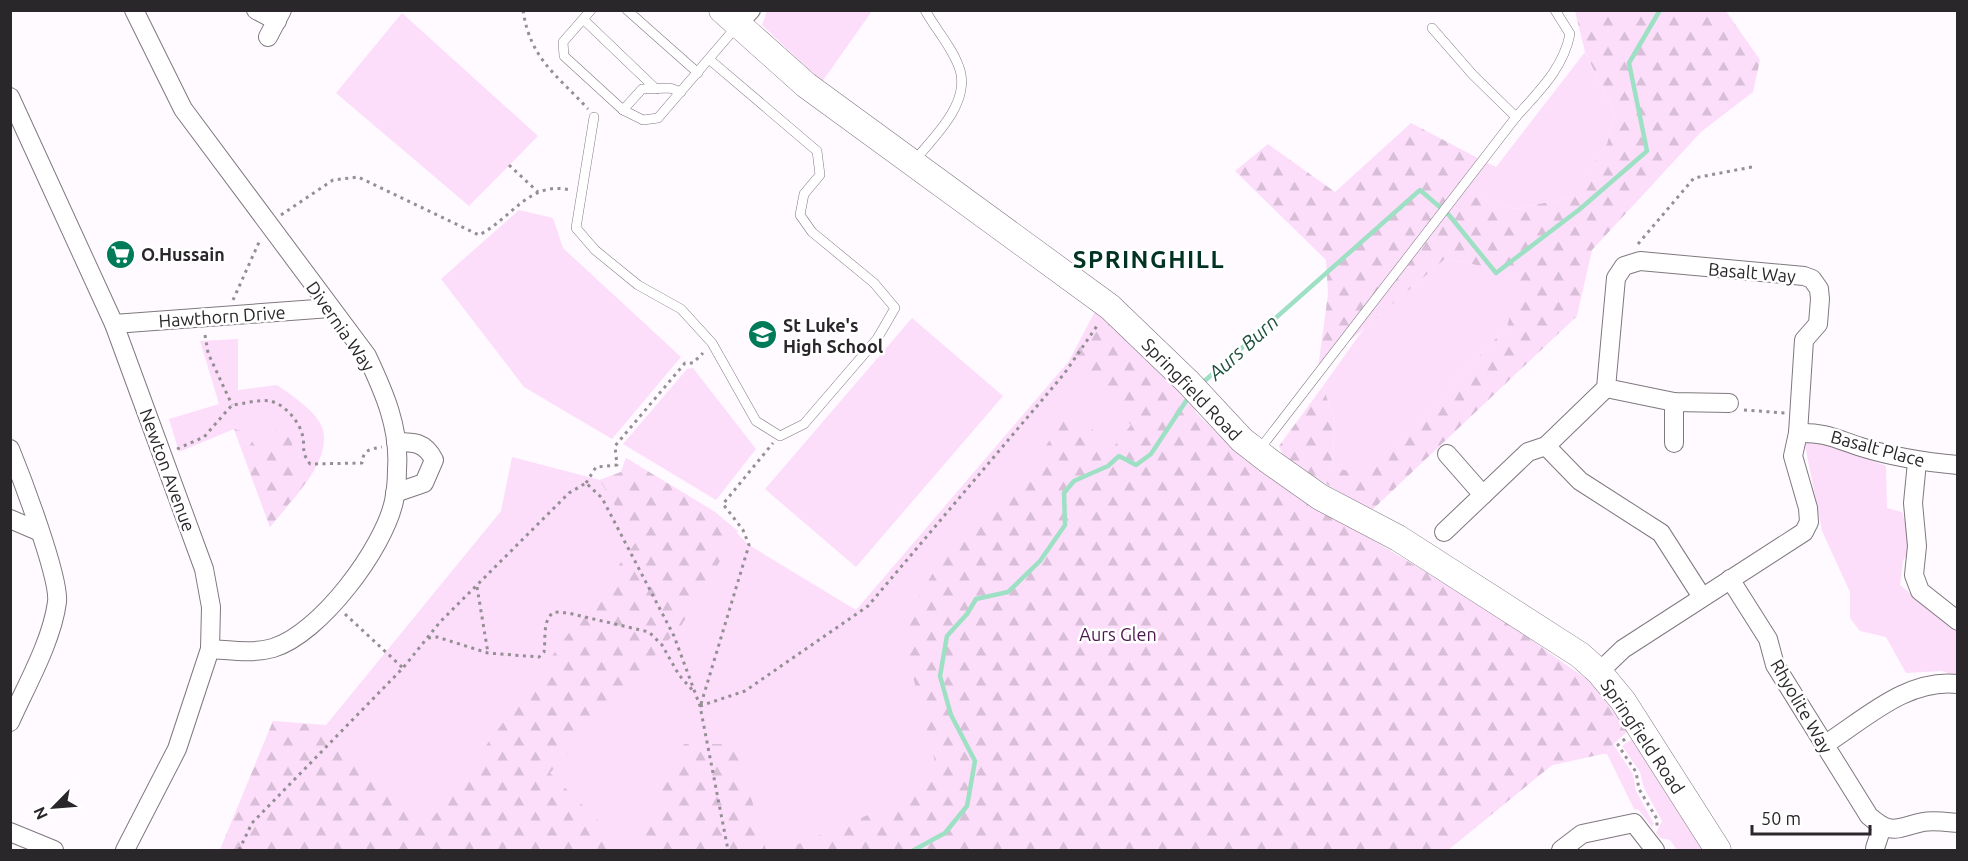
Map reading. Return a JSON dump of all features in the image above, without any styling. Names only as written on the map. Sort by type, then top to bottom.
[{"type":"street","name":"Divernia Way","points":[[134,10],[183,109],[367,356],[387,398],[396,444],[398,467],[394,493],[382,531],[334,604],[298,637],[275,648],[254,652],[210,649]]},
{"type":"street","points":[[256,10],[276,23]]},
{"type":"street","name":"Springfield Road","points":[[737,15],[806,85],[1110,307],[1195,390],[1242,440],[1257,452],[1320,497],[1398,538],[1580,655],[1599,672],[1623,700],[1718,850]]},
{"type":"street","name":"Newton Avenue","points":[[10,98],[114,324],[204,569],[211,607],[210,649],[177,749],[125,850]]},
{"type":"street","name":"Basalt Way","points":[[1599,672],[1623,649],[1804,532],[1809,522],[1808,508],[1793,456],[1798,424],[1804,340],[1818,324],[1819,289],[1812,279],[1640,261],[1624,266]]},
{"type":"street","points":[[1444,532],[1528,452],[1546,446],[1606,388],[1616,278],[1624,266]]},
{"type":"street","name":"Hawthorn Drive","points":[[114,324],[330,308]]},
{"type":"street","points":[[1606,388],[1674,402],[1729,404]]},
{"type":"street","points":[[1674,402],[1674,443]]},
{"type":"street","name":"Basalt Place","points":[[1798,424],[1860,446],[1917,462],[1958,465]]},
{"type":"street","points":[[394,493],[424,483],[434,459],[428,449],[416,442],[396,444]]},
{"type":"street","points":[[1546,446],[1580,481],[1661,533],[1702,597]]},
{"type":"street","points":[[10,449],[53,573],[57,600],[51,627],[19,682],[10,722]]},
{"type":"street","points":[[1447,454],[1483,495]]},
{"type":"street","points":[[1917,462],[1913,503],[1917,546],[1914,575],[1920,591],[1958,621]]},
{"type":"street","points":[[10,519],[38,531]]},
{"type":"street","name":"Rhyolite Way","points":[[1730,579],[1768,639],[1775,665],[1869,816],[1882,827]]},
{"type":"street","points":[[1824,744],[1908,690],[1926,684],[1958,684]]},
{"type":"street","points":[[1874,849],[1882,827],[1895,830],[1925,822],[1958,823]]},
{"type":"street","points":[[1561,850],[1582,834],[1634,823],[1650,844]]},
{"type":"street","points":[[10,832],[54,850]]},
{"type":"lane","points":[[591,10],[563,42],[564,56],[623,110],[643,120],[658,118],[710,60],[737,15]]},
{"type":"lane","points":[[627,10],[698,73]]},
{"type":"lane","points":[[914,162],[951,116],[959,95],[960,72],[947,43],[925,10]]},
{"type":"lane","points":[[1257,452],[1516,117],[1553,74],[1567,52],[1570,34],[1555,10]]},
{"type":"lane","points":[[584,20],[656,88]]},
{"type":"lane","points":[[1432,28],[1473,75],[1516,117]]},
{"type":"lane","points":[[594,117],[580,192],[576,228],[594,250],[638,285],[681,309],[712,343],[756,421],[780,436],[804,424],[877,339],[895,308],[874,283],[812,232],[800,215],[804,194],[820,175],[817,151],[710,60]]},
{"type":"lane","points":[[623,110],[642,89],[669,88],[681,92]]},
{"type":"path","points":[[523,10],[525,28],[538,57],[594,117]]},
{"type":"path","points":[[509,165],[538,192]]},
{"type":"path","points":[[1624,266],[1642,239],[1694,178],[1752,167]]},
{"type":"path","points":[[226,316],[267,224],[333,180],[357,177],[480,235],[491,229],[527,196],[558,187],[580,192]]},
{"type":"path","points":[[700,706],[745,691],[868,606],[1064,374],[1110,307]]},
{"type":"path","points":[[202,318],[208,353],[232,405]]},
{"type":"path","points":[[239,850],[252,823],[403,668],[477,586],[569,494],[586,483],[596,467],[617,465],[615,446],[685,363],[693,363],[712,343]]},
{"type":"path","points":[[162,455],[204,437],[232,405],[270,401],[285,409],[296,421],[303,438],[302,452],[309,464],[362,463],[363,455],[369,449],[396,444]]},
{"type":"path","points":[[1729,404],[1729,408],[1798,424]]},
{"type":"path","points":[[700,706],[749,545],[743,531],[723,504],[777,438],[777,435]]},
{"type":"path","points":[[586,483],[602,498],[674,636],[700,706],[728,850]]},
{"type":"path","points":[[477,586],[488,653]]},
{"type":"path","points":[[334,604],[403,668]]},
{"type":"path","points":[[427,639],[437,637],[488,653],[539,657],[544,652],[546,623],[549,615],[554,612],[568,613],[649,632],[662,645],[679,675],[696,695]]},
{"type":"path","points":[[1640,729],[1618,745],[1636,772],[1639,789],[1657,819],[1658,825],[1650,844]]},
{"type":"green space","points":[[767,11],[872,11],[822,82],[762,25]]},
{"type":"green space","points":[[1575,11],[1726,11],[1760,60],[1753,92],[1701,132],[1592,250],[1577,316],[1371,511],[1285,459],[1279,446],[1323,386],[1335,423],[1332,467],[1365,475],[1507,327],[1520,275],[1446,258],[1318,368],[1328,294],[1326,260],[1235,171],[1268,144],[1335,192],[1411,123],[1474,156],[1473,196],[1514,209],[1569,198],[1607,144],[1615,113],[1585,52]]},
{"type":"green space","points":[[402,13],[538,136],[469,206],[336,93]]},
{"type":"green space","points":[[1585,52],[1615,113],[1607,144],[1570,198],[1514,209],[1472,196],[1474,156],[1496,167]]},
{"type":"green space","points":[[519,210],[553,218],[563,248],[681,357],[612,439],[524,387],[441,279]]},
{"type":"green space","points":[[1446,258],[1521,275],[1507,327],[1365,476],[1332,467],[1335,423],[1323,386],[1365,327]]},
{"type":"green space","name":"Aurs Glen","points":[[1096,310],[1192,399],[1196,413],[1245,460],[1590,681],[1628,731],[1613,744],[1633,774],[1636,791],[1654,824],[1652,827],[1638,809],[1634,809],[1607,754],[1602,754],[1552,765],[1448,850],[220,850],[273,721],[326,725],[501,511],[512,457],[600,480],[621,472],[626,458],[715,512],[749,545],[856,610],[1069,361]]},
{"type":"green space","points":[[1096,310],[1192,399],[1196,413],[1245,460],[1492,612],[1589,681],[1628,731],[1602,754],[1552,765],[1448,850],[784,850],[904,800],[937,769],[900,627],[936,568],[977,516],[1029,472],[1062,421],[1089,426],[1112,449],[1131,425],[1069,361]]},
{"type":"green space","points":[[912,318],[1003,396],[856,567],[765,489]]},
{"type":"green space","points":[[238,339],[238,390],[277,385],[309,409],[322,427],[324,440],[322,454],[316,467],[308,481],[270,527],[234,429],[179,452],[169,419],[219,404],[200,341]]},
{"type":"green space","points":[[693,368],[756,449],[716,500],[623,444],[687,369]]},
{"type":"green space","points":[[292,428],[296,438],[287,458],[288,463],[293,472],[307,481],[270,527],[234,429],[246,432],[258,451],[277,429]]},
{"type":"green space","points":[[1811,437],[1886,466],[1887,508],[1902,512],[1912,545],[1903,561],[1900,585],[1957,632],[1957,676],[1942,671],[1906,673],[1886,637],[1860,631],[1850,618],[1850,592],[1822,531],[1805,445]]},
{"type":"green space","points":[[626,458],[715,512],[738,531],[681,626],[550,773],[628,850],[220,850],[273,721],[326,726],[376,773],[432,819],[636,542],[600,480],[621,472]]},
{"type":"green space","points":[[1632,739],[1703,850],[1677,850],[1670,840],[1660,838],[1656,833],[1662,821],[1644,788],[1640,772],[1622,746]]},
{"type":"green space","points":[[684,744],[736,744],[766,850],[640,850],[669,770]]},
{"type":"waterway","name":"Aurs Burn","points":[[1200,385],[1420,190],[1449,215],[1496,273],[1580,209],[1647,151],[1629,63],[1660,10]]},
{"type":"waterway","name":"Aurs Burn","points":[[914,850],[945,833],[967,806],[975,761],[951,715],[940,676],[947,636],[967,614],[976,599],[1008,592],[1040,561],[1065,525],[1064,493],[1074,481],[1108,466],[1119,456],[1136,465],[1151,454],[1190,395]]},
{"type":"place","name":"O.Hussain","points":[[120,254]]},
{"type":"place","name":"St Luke's High School","points":[[762,335]]},
{"type":"district","name":"SPRINGHILL","points":[[1149,259]]}]
